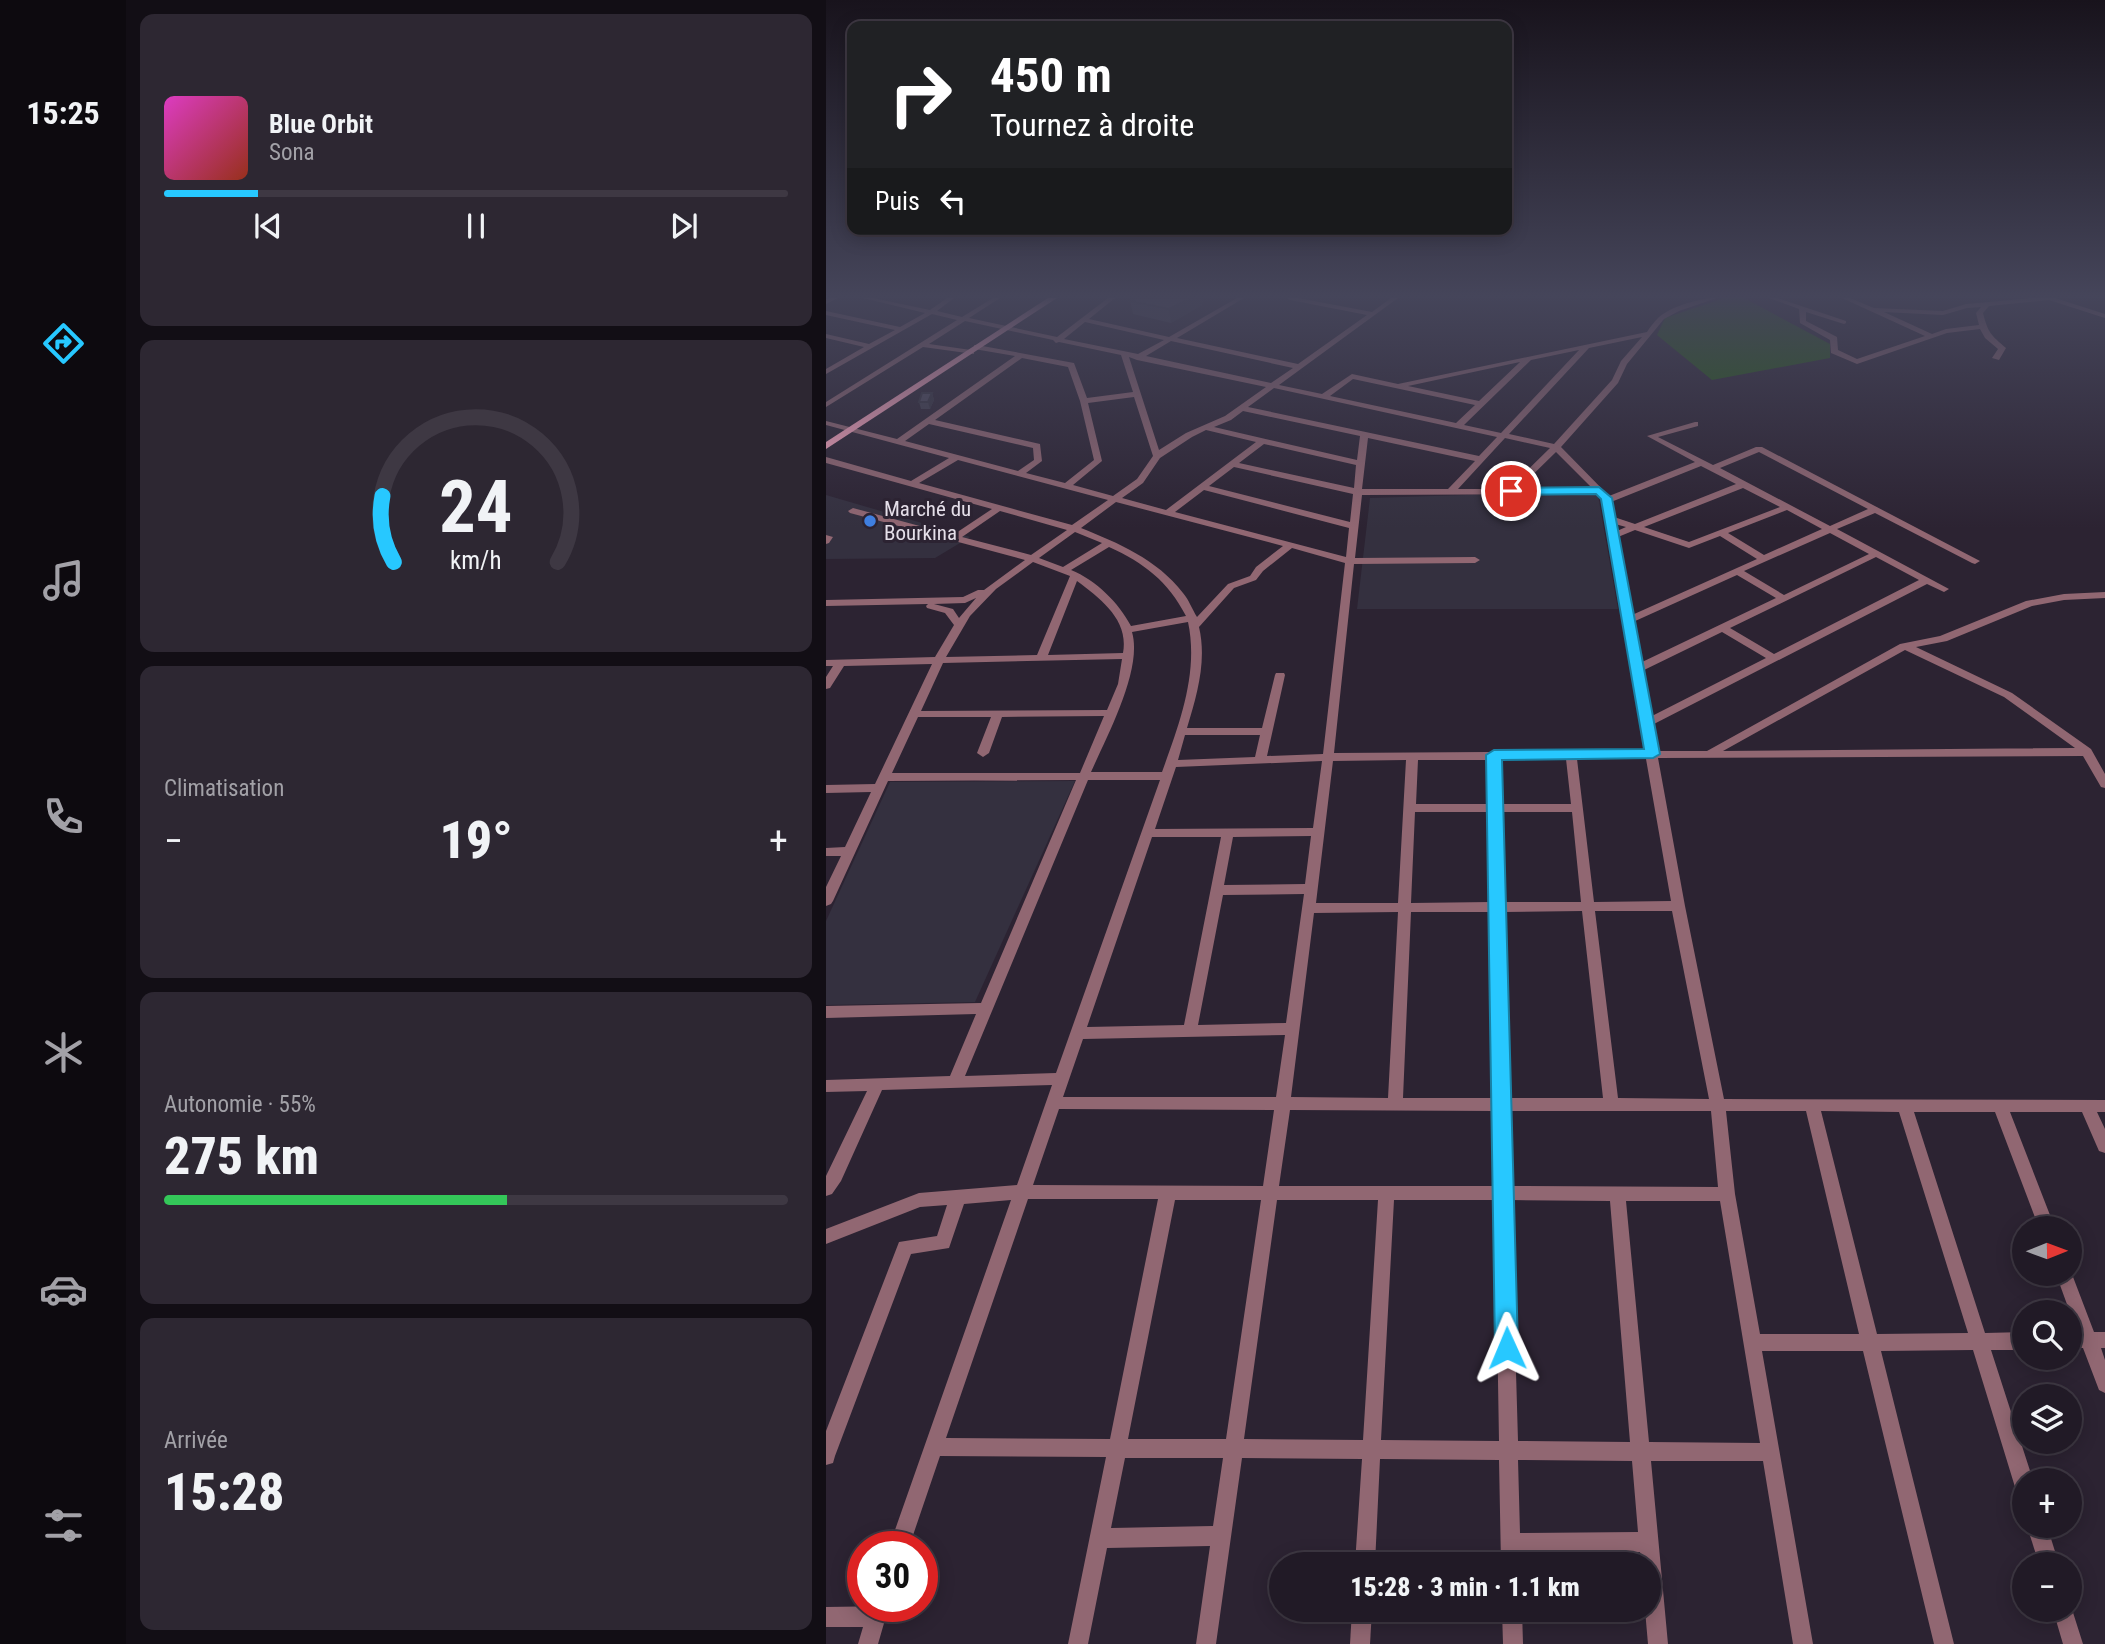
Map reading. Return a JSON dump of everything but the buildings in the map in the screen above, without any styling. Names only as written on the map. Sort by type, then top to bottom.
[{"type":"main road","points":[[826,446],[936,375]]},
{"type":"street","points":[[826,405],[874,375]]},
{"type":"street","points":[[898,442],[994,375]]},
{"type":"street","points":[[1068,485],[1098,461],[1084,401],[1075,375]]},
{"type":"street","points":[[1131,375],[1157,456]]},
{"type":"street","points":[[1217,375],[1556,447],[1603,495],[1610,519],[1678,906],[1718,1106],[1727,1194],[1803,1644]]},
{"type":"street","points":[[826,901],[939,660],[976,602],[993,587],[1119,498],[1140,481],[1157,456],[1189,435],[1242,408],[1288,375]]},
{"type":"street","points":[[1396,386],[1451,375]]},
{"type":"street","points":[[1458,426],[1512,375]]},
{"type":"street","points":[[1450,492],[1560,375]]},
{"type":"street","points":[[1511,491],[1556,447],[1619,375]]},
{"type":"street","points":[[1323,397],[1352,376],[1481,404]]},
{"type":"street","points":[[826,391],[842,395]]},
{"type":"street","points":[[1084,401],[1137,394]]},
{"type":"street","points":[[1242,408],[1479,460]]},
{"type":"street","points":[[929,421],[1037,446],[1038,461],[1020,473]]},
{"type":"street","points":[[826,423],[1350,561],[1475,560]]},
{"type":"street","points":[[1695,424],[1651,436],[1944,589]]},
{"type":"street","points":[[1206,428],[1361,463]]},
{"type":"street","points":[[1206,1644],[1311,889],[1364,435]]},
{"type":"street","points":[[1169,512],[1264,440]]},
{"type":"street","points":[[1711,469],[1759,449],[1975,561]]},
{"type":"street","points":[[913,483],[957,457]]},
{"type":"street","points":[[826,460],[1075,529],[1137,556],[1169,581],[1182,597],[1194,622],[1198,654],[1196,673],[1169,770],[905,1531]]},
{"type":"street","points":[[1233,464],[1358,492],[1511,491],[1603,495],[1700,463]]},
{"type":"street","points":[[1613,536],[1742,485]]},
{"type":"street","points":[[1202,487],[1354,526]]},
{"type":"street","points":[[954,538],[999,508]]},
{"type":"street","points":[[1610,519],[1689,545],[1785,508]]},
{"type":"street","points":[[1629,620],[1875,509]]},
{"type":"street","points":[[853,511],[1033,559],[1075,575],[1105,597],[1115,608],[1130,642],[1123,684],[956,1081]]},
{"type":"street","points":[[1721,533],[1764,559]]},
{"type":"street","points":[[1063,571],[1110,542]]},
{"type":"street","points":[[1127,630],[1194,622],[1231,586],[1253,578],[1259,569],[1289,546]]},
{"type":"street","points":[[1637,669],[1876,554]]},
{"type":"street","points":[[1737,571],[1784,598]]},
{"type":"street","points":[[1041,658],[1075,575]]},
{"type":"street","points":[[1647,723],[1927,580]]},
{"type":"street","points":[[826,603],[965,600],[993,587]]},
{"type":"street","points":[[1709,754],[1904,646],[1943,639],[2030,603],[2064,597],[2105,595]]},
{"type":"street","points":[[913,602],[949,611],[959,625]]},
{"type":"street","points":[[1722,628],[1774,658]]},
{"type":"street","points":[[1904,646],[2008,695],[2087,752],[2105,784]]},
{"type":"street","points":[[826,663],[1129,656]]},
{"type":"street","points":[[826,687],[840,663]]},
{"type":"street","points":[[1260,760],[1280,675]]},
{"type":"street","points":[[914,714],[1111,713]]},
{"type":"street","points":[[983,753],[998,714]]},
{"type":"street","points":[[1180,732],[1267,731]]},
{"type":"street","points":[[826,789],[882,782],[1084,776],[1260,760],[1328,757],[2087,752]]},
{"type":"street","points":[[1571,754],[1586,906],[1611,1105]]},
{"type":"street","points":[[1494,755],[1511,1552]]},
{"type":"street","points":[[1395,1103],[1412,756]]},
{"type":"street","points":[[1409,808],[1577,807]]},
{"type":"street","points":[[1190,1031],[1228,832]]},
{"type":"street","points":[[1147,833],[1318,832]]},
{"type":"street","points":[[826,852],[849,851]]},
{"type":"street","points":[[1217,890],[1311,889]]},
{"type":"street","points":[[1308,908],[1678,906]]},
{"type":"street","points":[[826,1012],[985,1008]]},
{"type":"street","points":[[1076,1033],[1292,1029]]},
{"type":"street","points":[[826,1086],[1060,1079]]},
{"type":"street","points":[[826,1189],[835,1176],[877,1086]]},
{"type":"street","points":[[1052,1103],[2105,1106]]},
{"type":"street","points":[[1812,1106],[1944,1644]]},
{"type":"street","points":[[1905,1106],[2019,1468]]},
{"type":"street","points":[[2000,1106],[2042,1216]]},
{"type":"street","points":[[2087,1106],[2105,1146]]},
{"type":"street","points":[[826,1237],[919,1200],[1022,1192],[1727,1194]]},
{"type":"street","points":[[1078,1644],[1168,1192]]},
{"type":"street","points":[[1365,1552],[1386,1193]]},
{"type":"street","points":[[1617,1193],[1658,1644]]},
{"type":"street","points":[[826,1456],[905,1247],[943,1243],[957,1197]]},
{"type":"street","points":[[2068,1286],[2105,1384]]},
{"type":"street","points":[[1752,1343],[2012,1341]]},
{"type":"street","points":[[934,1447],[1771,1452]]},
{"type":"street","points":[[1099,1538],[1221,1536]]},
{"type":"street","points":[[1511,1543],[1649,1542]]},
{"type":"street","points":[[826,1617],[847,1615]]},
{"type":"street","points":[[868,1644],[874,1622]]},
{"type":"street","points":[[1360,1644],[1361,1622]]},
{"type":"street","points":[[1512,1622],[1513,1644]]},
{"type":"street","points":[[2067,1622],[2073,1644]]},
{"type":"shaded area","points":[[1497,494],[1598,495],[1618,609],[1357,609],[1370,498]]},
{"type":"shaded area","name":"Marché du Bourkina","points":[[826,495],[970,537],[935,558],[826,559]]},
{"type":"shaded area","points":[[1075,781],[975,1002],[826,1005],[826,921],[890,782]]},
{"type":"green space","points":[[1706,375],[1740,375],[1712,380]]},
{"type":"place","name":"Marché du Bourkina","points":[[870,521]]},
{"type":"route","points":[[1507,1348],[1494,755],[1653,754],[1606,498],[1599,491],[1511,491]]}]
